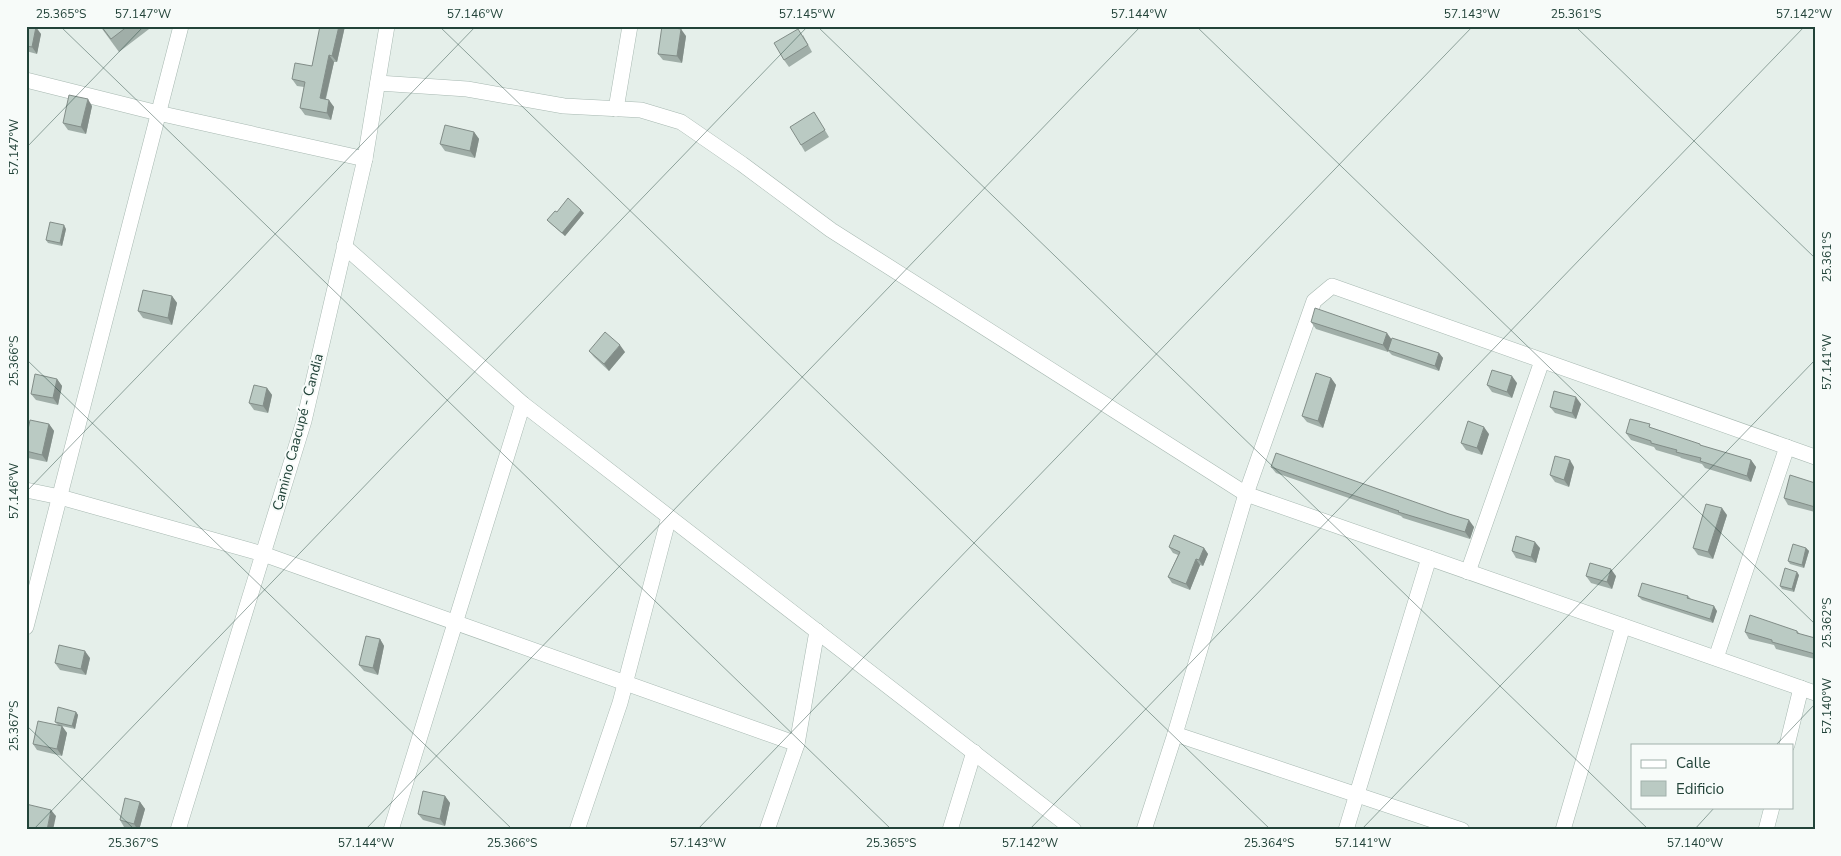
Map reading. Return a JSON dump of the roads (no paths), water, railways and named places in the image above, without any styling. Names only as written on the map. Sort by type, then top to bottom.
[{"type":"street","points":[[26,627],[181,26]]},
{"type":"street","name":"Camino Caacupé - Candia","points":[[178,830],[304,421],[365,159],[388,26]]},
{"type":"street","points":[[616,109],[630,26]]},
{"type":"street","points":[[26,80],[158,113],[365,159]]},
{"type":"street","points":[[378,83],[467,89],[564,106],[641,110],[680,122],[742,164],[831,230],[1246,494],[1808,690],[1787,744]]},
{"type":"street","points":[[344,246],[524,404],[1074,830]]},
{"type":"street","points":[[1144,830],[1175,734],[1246,494],[1314,301],[1332,286],[1815,457]]},
{"type":"street","points":[[1468,572],[1542,361]]},
{"type":"street","points":[[391,830],[524,404]]},
{"type":"street","points":[[1716,658],[1787,447]]},
{"type":"street","points":[[26,490],[60,497],[263,554],[797,744]]},
{"type":"street","points":[[577,830],[626,683],[669,517]]},
{"type":"street","points":[[1346,830],[1429,558]]},
{"type":"street","points":[[1563,830],[1623,626]]},
{"type":"street","points":[[767,830],[797,744],[817,631]]},
{"type":"street","points":[[1175,734],[1462,830]]},
{"type":"street","points":[[950,830],[974,752]]},
{"type":"street","points":[[1766,830],[1772,808]]}]
